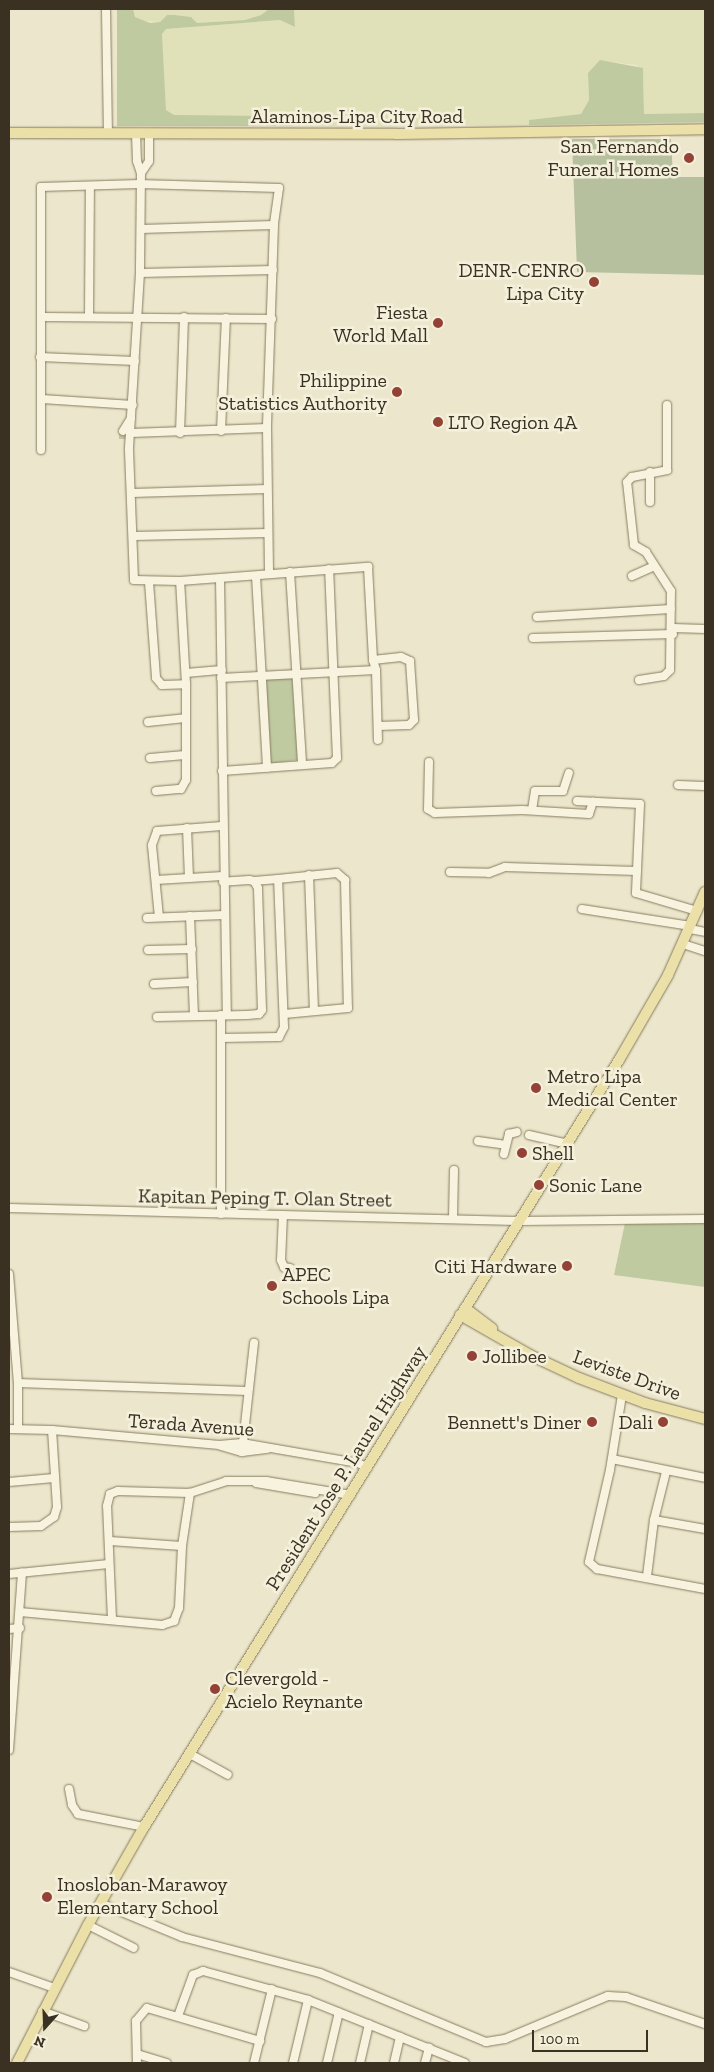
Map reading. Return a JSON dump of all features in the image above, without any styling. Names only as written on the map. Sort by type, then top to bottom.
[{"type":"main road","name":"Alaminos-Lipa City Road","points":[[9,133],[396,134],[705,129]]},
{"type":"main road","name":"President Jose P. Laurel Highway","points":[[17,2063],[54,1988],[100,1903],[144,1828],[368,1468],[462,1312],[568,1144],[634,1034],[683,944],[705,892]]},
{"type":"main road","name":"Leviste Drive","points":[[462,1312],[535,1358],[622,1395],[705,1419]]},
{"type":"main road","name":"Leviste Drive","points":[[462,1312],[531,1351],[575,1372],[639,1396],[705,1414]]},
{"type":"street","points":[[106,9],[108,132]]},
{"type":"street","points":[[136,133],[137,162],[141,172]]},
{"type":"street","points":[[149,133],[149,161],[141,172],[139,184],[140,273],[131,418],[132,433],[129,450],[134,536],[134,580],[148,582],[220,579],[364,565],[370,570],[378,740]]},
{"type":"street","points":[[41,450],[41,187],[139,184],[280,188],[274,225],[267,428],[269,574]]},
{"type":"street","points":[[89,317],[90,186]]},
{"type":"street","points":[[140,229],[274,225]]},
{"type":"street","points":[[140,273],[273,270]]},
{"type":"street","points":[[42,317],[138,316],[272,319]]},
{"type":"street","points":[[180,433],[184,317]]},
{"type":"street","points":[[222,430],[226,318]]},
{"type":"street","points":[[40,357],[135,361]]},
{"type":"street","points":[[42,399],[133,405]]},
{"type":"street","points":[[639,680],[668,673],[673,631],[668,583],[654,566],[644,549],[634,545],[627,493],[630,478],[668,468],[667,405]]},
{"type":"street","points":[[123,432],[131,418]]},
{"type":"street","points":[[132,433],[180,433],[267,428]]},
{"type":"street","points":[[123,440],[129,450]]},
{"type":"street","points":[[650,472],[650,502]]},
{"type":"street","points":[[132,493],[267,489]]},
{"type":"street","points":[[134,536],[268,533]]},
{"type":"street","points":[[632,576],[654,566]]},
{"type":"street","points":[[222,771],[332,763],[337,758],[335,670],[329,569]]},
{"type":"street","points":[[290,572],[298,672],[302,765]]},
{"type":"street","points":[[256,576],[267,768]]},
{"type":"street","points":[[220,579],[224,915],[224,1015],[221,1038],[221,1214]]},
{"type":"street","points":[[156,791],[181,789],[184,786],[186,672],[180,581]]},
{"type":"street","points":[[148,582],[156,678],[162,685],[186,684]]},
{"type":"street","points":[[537,617],[671,609]]},
{"type":"street","points":[[533,638],[705,629]]},
{"type":"street","points":[[373,660],[401,657],[410,661],[414,720],[409,725],[378,726]]},
{"type":"street","points":[[186,672],[261,675],[335,670],[376,670]]},
{"type":"street","points":[[148,722],[185,718]]},
{"type":"street","points":[[150,758],[185,755]]},
{"type":"street","points":[[428,762],[430,812],[532,810],[589,814],[593,802]]},
{"type":"street","points":[[532,810],[535,791],[563,791],[569,773]]},
{"type":"street","points":[[678,785],[705,786]]},
{"type":"street","points":[[577,801],[640,804],[636,893],[697,911]]},
{"type":"street","points":[[159,917],[152,838],[157,831],[222,826]]},
{"type":"street","points":[[187,828],[189,878]]},
{"type":"street","points":[[450,872],[489,873],[504,867],[636,871]]},
{"type":"street","points":[[156,880],[189,878],[254,881],[337,872],[345,880],[350,1004],[345,1011],[284,1014]]},
{"type":"street","points":[[309,875],[314,1012]]},
{"type":"street","points":[[221,1038],[279,1037],[284,1028],[278,879]]},
{"type":"street","points":[[157,1017],[259,1014],[262,1010],[259,896],[254,881]]},
{"type":"street","points":[[582,909],[705,932]]},
{"type":"street","points":[[147,918],[224,915]]},
{"type":"street","points":[[190,916],[194,1016]]},
{"type":"street","points":[[683,944],[705,950]]},
{"type":"street","points":[[148,950],[192,949]]},
{"type":"street","points":[[154,984],[193,982]]},
{"type":"street","points":[[504,1154],[509,1134],[517,1132]]},
{"type":"street","points":[[529,1135],[568,1144]]},
{"type":"street","points":[[478,1141],[506,1145]]},
{"type":"street","points":[[453,1218],[454,1170]]},
{"type":"street","name":"Kapitan Peping T. Olan Street","points":[[9,1208],[520,1221],[705,1220]]},
{"type":"street","points":[[282,1215],[281,1260],[284,1267],[290,1268]]},
{"type":"street","points":[[9,1274],[18,1429]]},
{"type":"street","points":[[242,1452],[254,1343]]},
{"type":"street","points":[[15,1379],[248,1391]]},
{"type":"street","points":[[622,1395],[612,1459],[589,1562],[597,1569],[647,1576],[705,1589]]},
{"type":"street","name":"Terada Avenue","points":[[9,1429],[52,1430],[219,1445],[242,1443],[358,1463],[368,1468]]},
{"type":"street","points":[[9,1528],[41,1526],[50,1522],[57,1507],[52,1430]]},
{"type":"street","points":[[219,1445],[242,1452],[268,1449]]},
{"type":"street","points":[[612,1459],[666,1472],[705,1478]]},
{"type":"street","points":[[647,1576],[654,1520],[666,1472]]},
{"type":"street","points":[[9,1482],[54,1478]]},
{"type":"street","points":[[112,1619],[107,1506],[110,1494],[118,1491],[190,1493],[226,1481],[256,1483],[350,1497]]},
{"type":"street","points":[[20,1612],[162,1624],[174,1621],[179,1608],[182,1546],[190,1493]]},
{"type":"street","points":[[654,1520],[705,1529]]},
{"type":"street","points":[[110,1541],[182,1546]]},
{"type":"street","points":[[9,1574],[109,1564]]},
{"type":"street","points":[[9,1750],[12,1693],[20,1628],[22,1572]]},
{"type":"street","points":[[9,1629],[20,1628]]},
{"type":"street","points":[[190,1754],[228,1775]]},
{"type":"street","points":[[69,1789],[72,1805],[78,1814],[144,1828]]},
{"type":"street","points":[[100,1903],[182,1937],[320,1973],[486,2042],[505,2040],[608,1996],[626,1997],[705,2024]]},
{"type":"street","points":[[88,1926],[134,1948]]},
{"type":"street","points":[[178,2016],[191,1978],[199,1971],[308,2000],[462,2063]]},
{"type":"street","points":[[9,1972],[54,1988]]},
{"type":"street","points":[[254,2063],[272,1989]]},
{"type":"street","points":[[293,2063],[308,2000]]},
{"type":"street","points":[[137,2063],[135,2023],[142,2010],[150,2008],[260,2041]]},
{"type":"street","points":[[42,2011],[84,2026]]},
{"type":"street","points":[[327,2063],[339,2012]]},
{"type":"street","points":[[360,2063],[369,2024]]},
{"type":"street","points":[[394,2063],[400,2037]]},
{"type":"street","points":[[425,2063],[428,2048]]},
{"type":"street","points":[[137,2054],[167,2063]]},
{"type":"green space","points":[[117,9],[133,9],[135,17],[150,23],[160,22],[167,15],[174,15],[191,17],[197,23],[245,20],[261,15],[269,9],[294,9],[295,27],[280,20],[166,29],[162,34],[166,110],[174,115],[287,116],[292,112],[301,126],[117,126]]},
{"type":"green space","points":[[133,9],[269,9],[261,15],[245,20],[197,23],[167,15],[160,22],[142,21],[135,17]]},
{"type":"green space","points":[[294,9],[705,9],[705,113],[644,114],[644,84],[637,65],[611,62],[588,73],[589,100],[581,114],[529,120],[529,125],[301,126],[290,115],[174,116],[166,110],[162,34],[166,29],[280,20],[295,27]]},
{"type":"green space","points":[[600,60],[643,68],[644,114],[705,113],[705,122],[529,125],[529,120],[581,114],[589,100],[588,73]]},
{"type":"green space","points":[[572,139],[671,139],[673,177],[705,177],[705,275],[577,272]]},
{"type":"green space","points":[[292,677],[298,760],[273,763],[269,760],[266,681],[268,678]]},
{"type":"green space","points":[[625,1223],[705,1223],[705,1287],[614,1275]]},
{"type":"tunnel","points":[[123,431],[123,440]]},
{"type":"place","name":"San Fernando Funeral Homes","points":[[689,158]]},
{"type":"place","name":"DENR-CENRO Lipa City","points":[[594,282]]},
{"type":"place","name":"Fiesta World Mall","points":[[438,323]]},
{"type":"place","name":"Philippine Statistics Authority","points":[[397,392]]},
{"type":"place","name":"LTO Region 4A","points":[[438,422]]},
{"type":"place","name":"Metro Lipa Medical Center","points":[[536,1088]]},
{"type":"place","name":"Shell","points":[[522,1153]]},
{"type":"place","name":"Sonic Lane","points":[[539,1185]]},
{"type":"place","name":"Citi Hardware","points":[[567,1266]]},
{"type":"place","name":"APEC Schools Lipa","points":[[272,1286]]},
{"type":"place","name":"Jollibee","points":[[472,1356]]},
{"type":"place","name":"Bennett's Diner","points":[[592,1422]]},
{"type":"place","name":"Dali","points":[[663,1422]]},
{"type":"place","name":"Clevergold - Acielo Reynante","points":[[215,1689]]},
{"type":"place","name":"Inosloban-Marawoy Elementary School","points":[[47,1897]]}]
